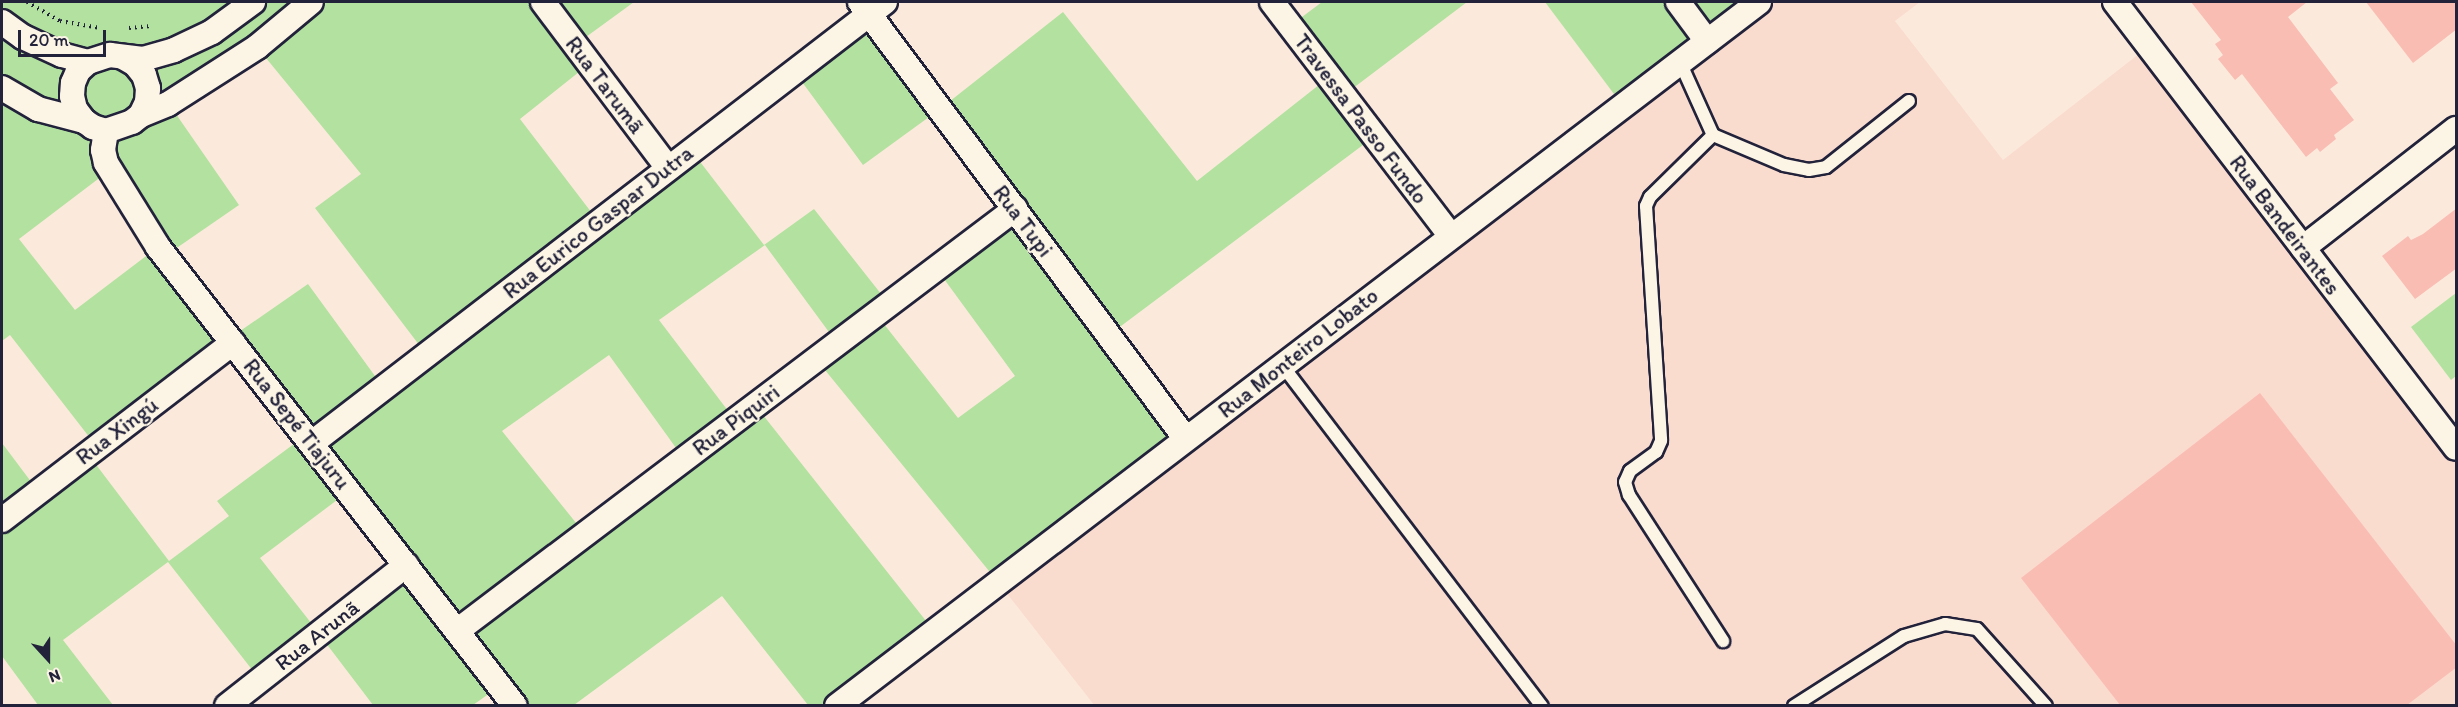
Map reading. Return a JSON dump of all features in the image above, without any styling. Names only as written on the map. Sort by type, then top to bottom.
[{"type":"street","points":[[95,126],[75,108],[72,96],[78,71],[88,62],[110,55],[143,59],[187,45],[212,32],[253,2]]},
{"type":"street","points":[[2,88],[38,109],[95,126],[124,125],[168,104],[257,47],[311,2]]},
{"type":"street","name":"Rua Tarumã","points":[[543,2],[668,168]]},
{"type":"street","name":"Travessa Passo Fundo","points":[[1272,2],[1451,236]]},
{"type":"street","points":[[1677,2],[1707,41]]},
{"type":"street","name":"Rua Monteiro Lobato","points":[[837,705],[1759,2]]},
{"type":"street","name":"Rua Bandeirantes","points":[[2115,2],[2457,448]]},
{"type":"street","name":"Rua Eurico Gaspar Dutra","points":[[312,442],[668,168],[871,6]]},
{"type":"street","name":"Rua Tupi","points":[[871,6],[1015,209],[1186,440]]},
{"type":"street","points":[[2,22],[23,37],[62,55],[88,62]]},
{"type":"street","points":[[123,57],[135,64],[144,75],[148,88],[147,102],[141,115]]},
{"type":"street","name":"Rua Sepé Tiajuru","points":[[95,126],[106,163],[158,247],[515,705]]},
{"type":"street","points":[[2302,248],[2457,129]]},
{"type":"street","name":"Rua Piquiri","points":[[457,631],[1015,209]]},
{"type":"street","name":"Rua Xingú","points":[[2,519],[233,343]]},
{"type":"street","name":"Rua Arunã","points":[[227,705],[406,565]]},
{"type":"lane","points":[[1680,62],[1713,135],[1784,165],[1809,170],[1826,167],[1909,101]]},
{"type":"lane","points":[[1713,135],[1650,197],[1646,206],[1661,441],[1656,452],[1630,471],[1625,482],[1629,495],[1723,641]]},
{"type":"lane","points":[[1282,365],[1542,705]]},
{"type":"lane","points":[[1794,705],[1904,636],[1945,624],[1977,629],[2046,705]]},
{"type":"path","points":[[27,2],[60,21],[91,28],[111,28]]},
{"type":"path","points":[[121,28],[156,26]]},
{"type":"shaded area","points":[[1759,2],[1920,2],[1895,21],[2003,160],[2149,46],[2456,448],[2456,705],[1094,705],[998,582]]},
{"type":"green space","points":[[2,2],[634,2],[575,45],[589,64],[520,119],[598,221],[691,150],[764,245],[814,209],[889,304],[876,314],[958,418],[1015,376],[936,268],[1015,209],[940,109],[1063,12],[1197,181],[1329,77],[1290,26],[1322,2],[1467,2],[1344,95],[1375,136],[1109,335],[1186,439],[998,582],[816,359],[837,343],[765,245],[659,320],[735,420],[755,405],[934,631],[837,705],[808,705],[722,596],[574,705],[515,705],[500,686],[473,705],[373,705],[319,634],[260,680],[168,562],[63,640],[113,705],[38,705],[2,656],[2,443],[38,491],[88,454],[169,561],[229,516],[217,501],[306,435],[233,343],[97,447],[10,335],[2,341]],"holes":[[[257,47],[361,174],[315,208],[426,354],[383,387],[308,284],[230,338],[165,256],[239,205],[169,104]],[[102,176],[158,247],[75,310],[19,239]],[[609,355],[684,459],[585,534],[502,431]],[[349,491],[406,565],[319,633],[260,558]]]},
{"type":"green space","points":[[1545,2],[1759,2],[1623,106]]},
{"type":"green space","points":[[869,14],[940,109],[863,165],[794,71]]},
{"type":"green space","points":[[2456,293],[2456,376],[2451,380],[2411,327]]},
{"type":"building","points":[[2191,2],[2307,2],[2288,17],[2338,83],[2330,89],[2354,120],[2334,135],[2336,139],[2320,152],[2317,148],[2306,157],[2242,74],[2235,80],[2218,59],[2223,55],[2215,44],[2221,40]]},
{"type":"building","points":[[2366,2],[2457,2],[2457,29],[2413,63]]},
{"type":"building","points":[[2457,208],[2457,268],[2415,299],[2382,256],[2408,236],[2411,240],[2423,234]]},
{"type":"building","points":[[2260,393],[2457,646],[2457,667],[2407,705],[2120,705],[2021,578]]}]
